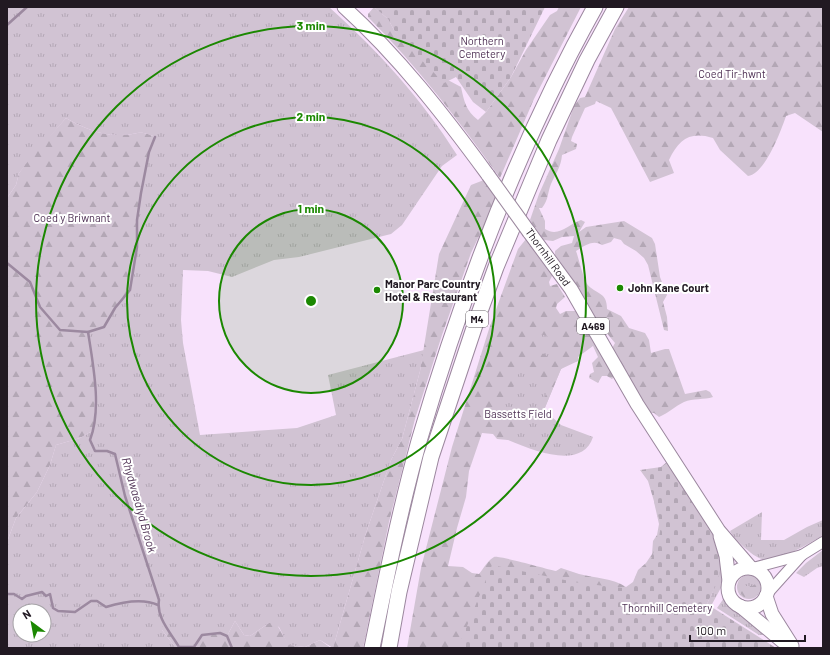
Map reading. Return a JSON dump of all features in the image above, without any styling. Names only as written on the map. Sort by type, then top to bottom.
[{"type":"highway","name":"M4","points":[[372,648],[419,442],[458,319],[489,236],[530,139],[595,7]]},
{"type":"highway","name":"M4","points":[[389,648],[399,592],[431,457],[477,318],[496,267],[549,140],[587,60],[616,7]]},
{"type":"main road","name":"Thornhill Road","points":[[344,7],[385,47],[418,84],[488,175],[574,294],[637,404],[719,531],[752,568],[758,570],[766,578],[768,583],[767,595],[772,614],[788,636],[792,647]]},
{"type":"main road","name":"Thornhill Road","points":[[719,531],[726,556],[730,581],[730,595],[740,606],[782,641],[792,647]]},
{"type":"main road","points":[[730,581],[738,570],[752,568]]},
{"type":"main road","points":[[740,606],[750,608],[755,606],[767,595]]},
{"type":"street","points":[[767,595],[802,555],[823,542]]},
{"type":"street","points":[[752,568],[802,555]]},
{"type":"green space","points":[[7,7],[329,7],[365,41],[398,76],[443,134],[457,155],[442,166],[402,225],[391,234],[299,257],[274,260],[232,277],[208,271],[183,270],[181,320],[183,343],[200,435],[297,428],[336,415],[328,375],[424,350],[402,439],[391,460],[366,533],[333,648],[320,640],[305,647],[288,645],[279,627],[269,623],[250,636],[244,635],[235,621],[227,636],[221,634],[202,635],[194,647],[179,647],[162,620],[162,630],[176,648],[7,648],[7,542],[16,518],[37,492],[50,465],[56,445],[80,438],[94,430],[95,374],[88,332],[104,327],[115,308],[130,290],[137,247],[137,220],[141,193],[149,152],[155,137],[145,133],[115,135],[100,133],[66,118],[19,173],[16,185],[7,198]]},
{"type":"green space","points":[[374,7],[388,19],[394,30],[446,79],[461,87],[468,109],[478,120],[486,112],[511,77],[526,50],[550,15],[557,11],[559,7],[581,7],[534,99],[500,178],[421,75],[368,17],[368,14]]},
{"type":"green space","name":"Northern Cemetery","points":[[374,7],[545,7],[511,77],[486,112],[473,102],[456,77],[444,83],[405,43],[394,30],[388,19]]},
{"type":"green space","name":"Coed Tir-hwnt","points":[[629,7],[823,7],[823,132],[795,113],[786,116],[772,151],[760,168],[748,176],[720,150],[713,138],[705,136],[692,136],[681,142],[669,160],[674,173],[650,182],[611,108],[596,101],[595,104],[585,108],[571,141],[577,144],[576,149],[562,155],[546,202],[542,208],[539,208],[545,221],[545,229],[550,231],[559,231],[581,220],[585,222],[579,232],[586,227],[624,221],[652,238],[655,244],[660,277],[667,295],[663,302],[667,317],[668,331],[664,330],[648,265],[644,258],[636,251],[624,244],[621,240],[614,238],[611,242],[602,245],[599,243],[592,243],[585,245],[576,251],[587,284],[603,296],[607,303],[607,309],[621,316],[629,328],[645,333],[649,340],[651,353],[669,349],[685,394],[706,390],[710,392],[713,397],[684,402],[659,417],[654,413],[648,413],[611,350],[615,343],[600,325],[555,258],[555,251],[561,246],[572,243],[574,236],[562,237],[553,241],[544,240],[530,220],[539,194],[559,149],[574,106],[580,98],[585,97],[615,29]]},
{"type":"green space","name":"Coed y Briwnant","points":[[66,118],[100,133],[128,135],[145,133],[155,137],[149,152],[141,193],[137,220],[137,247],[130,290],[115,308],[104,327],[88,332],[95,374],[94,430],[80,438],[56,445],[50,465],[37,492],[16,518],[7,542],[7,198],[16,185],[19,173]]},
{"type":"green space","points":[[484,180],[497,198],[471,253],[442,335],[415,419],[389,522],[363,648],[333,648],[366,533],[391,460],[402,439],[420,371],[439,254],[471,185]]},
{"type":"green space","points":[[526,239],[553,274],[549,282],[550,286],[557,284],[565,297],[557,304],[556,308],[560,314],[566,311],[578,311],[614,377],[612,379],[607,376],[602,376],[598,383],[589,378],[590,374],[594,372],[592,363],[598,357],[593,346],[578,357],[578,361],[561,369],[544,410],[542,409],[543,400],[554,381],[555,376],[539,381],[531,378],[529,374],[529,363],[532,356],[539,353],[545,354],[554,362],[556,358],[547,349],[549,340],[547,336],[540,334],[536,348],[520,367],[515,384],[497,416],[496,422],[509,419],[515,423],[517,434],[508,440],[497,439],[493,434],[482,433],[469,471],[466,497],[448,566],[463,567],[472,573],[479,574],[490,560],[497,557],[556,571],[561,568],[579,574],[609,580],[626,587],[633,582],[638,570],[646,563],[652,554],[653,541],[657,535],[659,524],[654,502],[659,472],[661,467],[668,461],[702,513],[716,543],[719,557],[719,576],[713,591],[664,523],[648,584],[463,648],[407,648],[421,568],[452,447],[489,329],[518,249]]},
{"type":"green space","name":"Bassetts Field","points":[[535,301],[573,360],[561,369],[544,410],[561,425],[593,437],[586,449],[574,455],[544,453],[485,430]]},
{"type":"green space","name":"Thornhill Cemetery","points":[[669,462],[702,513],[715,541],[719,555],[720,569],[718,578],[707,604],[776,648],[458,648],[492,565],[579,583],[632,589],[650,562],[659,538],[661,525],[648,481],[640,470],[661,467]]},
{"type":"green space","points":[[696,507],[713,529],[725,571],[723,584],[711,606],[707,604],[714,589],[717,576],[719,565],[718,554],[710,532]]},
{"type":"green space","points":[[762,512],[761,540],[784,540],[823,520],[823,535],[802,547],[777,558],[758,558],[744,547],[730,531]]},
{"type":"green space","points":[[823,550],[823,566],[817,568],[804,577],[796,573],[806,563]]},
{"type":"green space","points":[[749,575],[758,578],[761,587],[758,596],[749,599],[740,596],[737,587],[740,578]]},
{"type":"green space","points":[[757,583],[762,586],[762,589],[750,593],[748,596],[744,597],[741,594],[741,591],[745,586],[752,586]]},
{"type":"green space","points":[[724,598],[734,610],[767,635],[759,635],[717,608]]},
{"type":"green space","points":[[162,620],[179,647],[194,647],[202,635],[221,634],[227,636],[235,621],[244,635],[250,636],[269,623],[276,623],[289,645],[305,647],[320,640],[331,648],[176,648],[162,630]]},
{"type":"waterway","points":[[7,25],[27,7]]},
{"type":"waterway","points":[[88,332],[104,327],[115,308],[130,290],[137,247],[137,220],[141,193],[149,152],[155,137]]},
{"type":"waterway","name":"Rhydwaedlyd Brook","points":[[7,263],[30,282],[40,307],[60,330],[88,332],[94,372],[96,401],[94,428],[90,440],[95,451],[107,451],[115,454],[125,496],[159,600],[160,613],[165,625],[179,647],[194,647],[202,635],[220,633],[227,636],[232,648]]},
{"type":"waterway","points":[[7,594],[14,594],[22,599],[26,596],[42,592],[46,596],[50,594],[53,608],[58,611],[75,612],[91,601],[97,601],[106,607],[126,602],[139,601],[158,605]]},
{"type":"place","name":"John Kane Court","points":[[620,288]]},
{"type":"place","name":"Manor Parc Country Hotel & Restaurant","points":[[377,290]]}]
